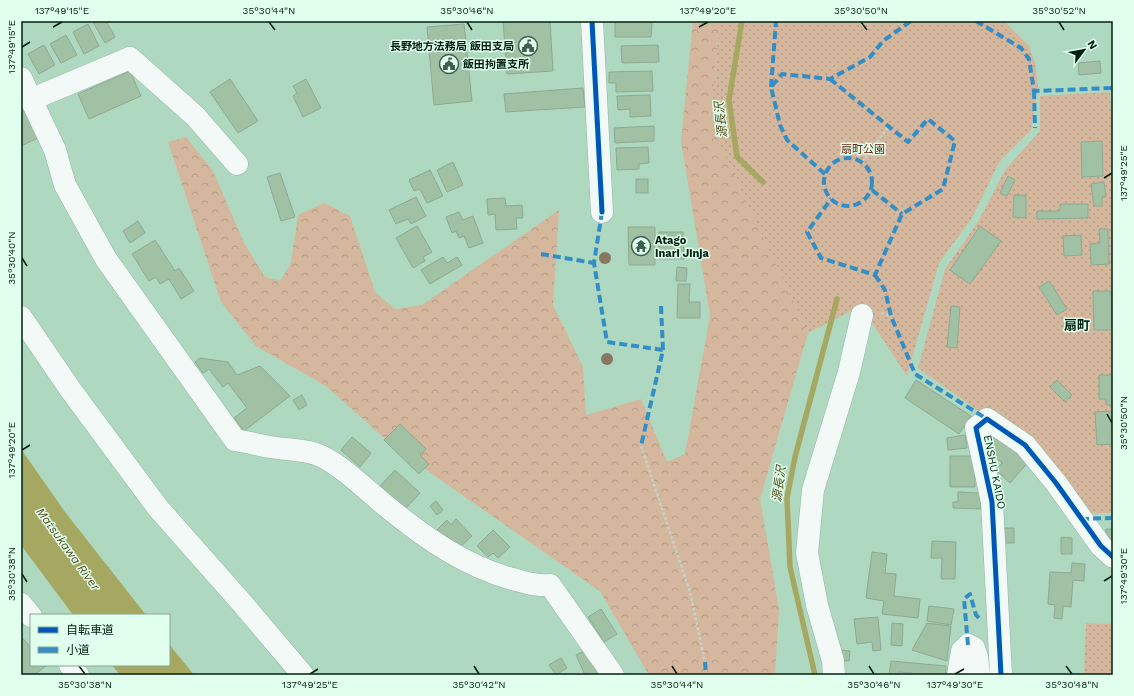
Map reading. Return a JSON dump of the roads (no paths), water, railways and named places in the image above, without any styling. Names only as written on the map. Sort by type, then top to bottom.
[{"type":"street","points":[[592,21],[602,212]]},
{"type":"street","points":[[30,100],[130,58],[195,116],[238,164]]},
{"type":"street","points":[[21,78],[30,100],[55,150],[65,185],[106,259],[235,440],[320,455],[334,463],[387,507],[434,542],[471,564],[504,577],[540,586],[550,585],[613,675]]},
{"type":"street","points":[[834,675],[833,661],[817,605],[808,554],[813,490],[849,372],[862,315]]},
{"type":"street","points":[[21,317],[70,389],[158,508],[303,675]]},
{"type":"street","name":"ENSHU KAIDO","points":[[1001,675],[992,502],[976,428],[987,419],[1025,445],[1056,483],[1101,546],[1113,557]]},
{"type":"street","points":[[21,604],[30,615]]},
{"type":"street","points":[[958,675],[962,651],[968,645],[974,648],[977,657],[979,675]]},
{"type":"street","points":[[71,666],[78,675]]},
{"type":"water","name":"Matsukawa River","points":[[21,449],[65,512],[145,614],[72,614],[21,545]]},
{"type":"water","points":[[170,645],[194,675],[120,675],[113,666],[170,666]]},
{"type":"waterway","name":"源長沢","points":[[742,21],[729,100],[737,157],[763,182]]},
{"type":"waterway","name":"源長沢","points":[[815,675],[790,567],[787,498],[795,457],[837,299]]},
{"type":"place","name":"長野地方法務局 飯田支局","points":[[528,46]]},
{"type":"place","name":"飯田拘置支所","points":[[449,64]]},
{"type":"place","name":"Atago Inari Jinja","points":[[641,246]]},
{"type":"district","name":"扇町","points":[[1077,325]]},
{"type":"park label","name":"扇町公園","points":[[863,149]]}]
